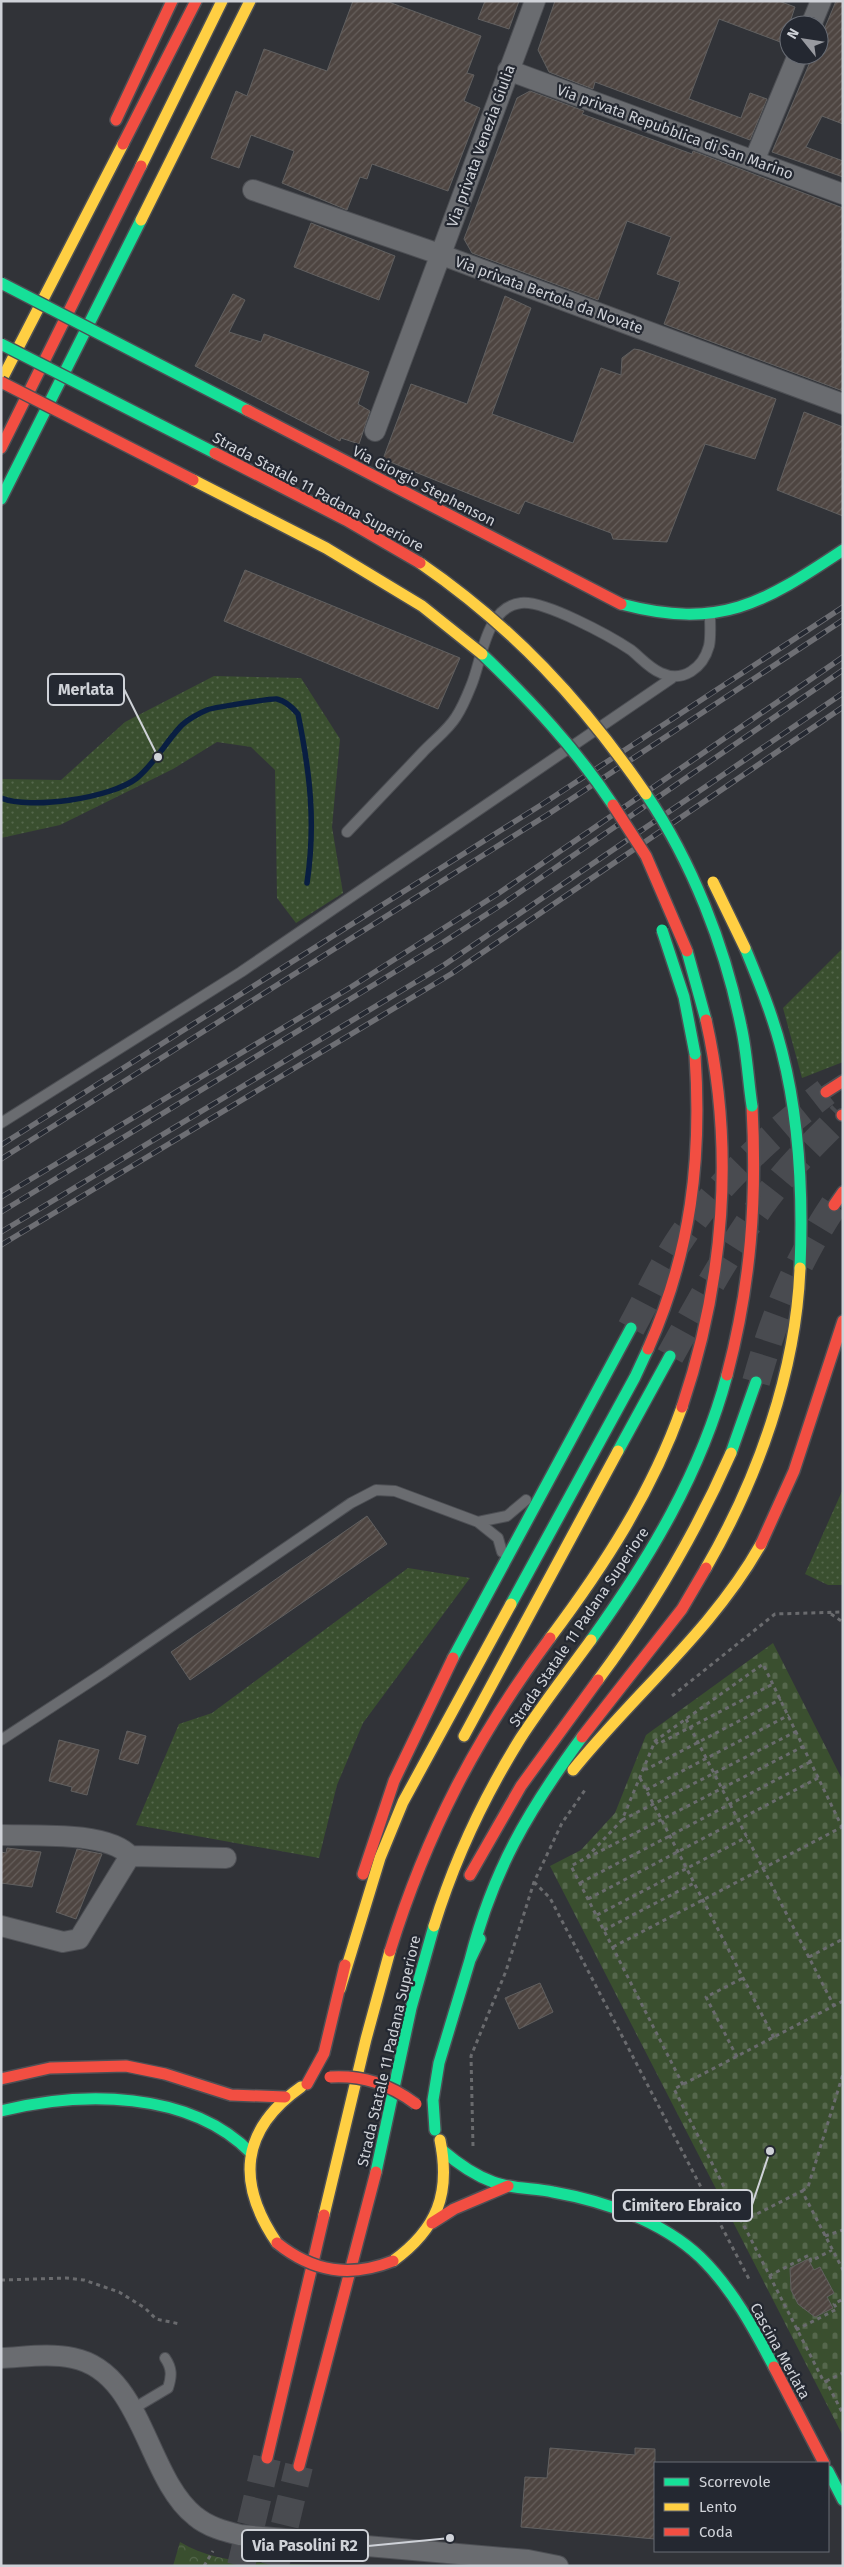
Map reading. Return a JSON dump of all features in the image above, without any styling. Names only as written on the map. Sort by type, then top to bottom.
[{"type":"main road","points":[[113,128],[172,1]]},
{"type":"main road","points":[[1,381],[196,1]]},
{"type":"main road","points":[[1,448],[222,1]]},
{"type":"main road","points":[[1,500],[250,1]]},
{"type":"main road","points":[[1,376],[81,199]]},
{"type":"main road","name":"Via Giorgio Stephenson","points":[[1,284],[622,604],[671,615],[710,616],[724,613],[756,602],[804,577],[843,550]]},
{"type":"main road","name":"Strada Statale 11 Padana Superiore","points":[[1,344],[320,507],[416,561],[500,624],[566,689],[616,748],[674,838],[706,905],[725,961],[740,1015],[752,1106],[756,1176],[755,1216],[748,1278],[732,1361],[712,1424],[682,1496],[652,1550],[520,1740],[503,1768],[469,1834],[436,1918],[416,1987],[379,2162],[299,2466]]},
{"type":"main road","name":"Strada Statale 11 Padana Superiore","points":[[1,381],[326,548],[390,585],[477,649],[527,697],[567,742],[593,776],[646,856],[672,913],[696,980],[712,1045],[721,1139],[720,1217],[714,1285],[699,1353],[678,1421],[649,1486],[615,1546],[499,1712],[450,1796],[422,1858],[367,2030],[266,2458]]},
{"type":"main road","points":[[593,721],[638,761]]},
{"type":"main road","points":[[567,742],[586,788]]},
{"type":"main road","points":[[435,2130],[416,2104],[400,2091],[377,2080],[351,2076],[330,2077],[307,2084],[286,2097],[268,2116],[259,2130],[251,2153],[248,2172],[252,2198],[261,2222],[276,2243],[305,2263],[333,2272],[364,2271],[393,2261],[416,2244],[432,2223],[440,2205],[445,2186],[442,2150],[435,2130],[433,2100],[439,2062],[470,1960],[482,1912],[491,1890],[522,1828],[565,1763],[682,1609],[729,1529],[756,1470],[784,1378],[795,1317],[800,1264],[799,1172],[786,1070],[762,988],[709,874]]},
{"type":"main road","points":[[307,2084],[324,2054],[340,1989],[380,1858],[411,1787],[635,1377],[652,1342],[674,1287],[695,1193],[700,1126],[695,1054],[684,997],[658,920]]},
{"type":"main road","points":[[826,1092],[843,1081]]},
{"type":"main road","points":[[834,1205],[843,1192]]},
{"type":"main road","points":[[470,1960],[513,1866],[559,1789],[604,1732],[710,1618],[753,1558],[778,1511],[797,1465],[843,1320]]},
{"type":"main road","points":[[340,1989],[352,1919],[365,1867],[394,1776],[498,1571],[631,1328]]},
{"type":"main road","points":[[459,1745],[670,1356]]},
{"type":"main road","points":[[467,1882],[489,1837],[532,1768],[622,1648],[680,1559],[727,1464],[756,1382]]},
{"type":"main road","points":[[367,2030],[393,1905]]},
{"type":"main road","points":[[379,2162],[418,2033]]},
{"type":"main road","points":[[1,2079],[50,2068],[88,2065],[126,2066],[165,2074],[231,2095],[286,2097]]},
{"type":"main road","points":[[1,2111],[63,2101],[107,2101],[145,2104],[195,2117],[215,2125],[227,2131],[251,2153]]},
{"type":"main road","name":"Cascina Merlata","points":[[442,2150],[459,2165],[484,2179],[508,2186],[554,2192],[609,2206],[661,2229],[699,2256],[714,2273],[754,2329],[823,2462]]},
{"type":"main road","points":[[432,2223],[461,2205],[508,2186]]},
{"type":"main road","points":[[829,2473],[843,2500]]},
{"type":"street","name":"Via privata Venezia Giulia","points":[[375,430],[442,255],[508,70],[535,1]]},
{"type":"street","points":[[815,15],[821,1]]},
{"type":"street","points":[[754,161],[794,65]]},
{"type":"street","name":"Via privata Repubblica di San Marino","points":[[508,70],[843,194]]},
{"type":"street","name":"Via privata Bertola da Novate","points":[[253,190],[442,255],[843,404]]},
{"type":"street","points":[[1,1835],[93,1838],[118,1846],[130,1856],[226,1858]]},
{"type":"street","points":[[1,1926],[63,1942],[79,1939],[130,1856]]},
{"type":"street","points":[[1,2066],[25,2063],[88,2065]]},
{"type":"street","points":[[1,2358],[52,2356],[74,2358],[95,2366],[112,2379],[132,2410],[180,2501],[195,2517],[214,2528],[240,2535],[528,2560],[558,2566]]},
{"type":"lane","points":[[347,832],[456,718],[472,686],[488,634],[499,616],[513,605],[522,603],[539,605],[564,614],[630,650],[650,667],[672,678]]},
{"type":"lane","points":[[1,1122],[241,972],[672,678],[681,677],[691,672],[706,654],[709,644],[710,616]]},
{"type":"lane","points":[[478,1522],[507,1516],[516,1511],[581,1422]]},
{"type":"lane","points":[[1,1740],[105,1672],[351,1503],[376,1490],[395,1491],[478,1522],[498,1538],[502,1547],[498,1571]]},
{"type":"lane","points":[[132,2410],[168,2388],[172,2377],[170,2366],[165,2358]]},
{"type":"path","points":[[668,1698],[775,1614],[843,1612]]},
{"type":"path","points":[[831,1613],[843,1622]]},
{"type":"path","points":[[586,1858],[622,1820],[655,1741],[763,1664],[842,1827],[613,1947]]},
{"type":"path","points":[[655,1741],[658,1744],[773,1684]]},
{"type":"path","points":[[644,1768],[647,1769],[780,1699]]},
{"type":"path","points":[[646,1790],[789,1715]]},
{"type":"path","points":[[686,1719],[834,2006]]},
{"type":"path","points":[[622,1820],[796,1731]]},
{"type":"path","points":[[683,2085],[571,1866],[662,1821],[804,1746]]},
{"type":"path","points":[[580,1883],[812,1762]]},
{"type":"path","points":[[640,1778],[774,2038]]},
{"type":"path","points":[[588,1899],[818,1778]]},
{"type":"path","points":[[484,2179],[474,2155],[471,2138],[472,2056],[506,1971],[534,1882],[562,1823],[589,1783]]},
{"type":"path","points":[[597,1916],[747,1837]]},
{"type":"path","points":[[534,1882],[550,1898],[754,2287]]},
{"type":"path","points":[[604,1930],[694,1884]]},
{"type":"path","points":[[809,1957],[843,1939]]},
{"type":"path","points":[[737,2057],[706,1997],[743,1978]]},
{"type":"path","points":[[743,2221],[674,2090],[841,2002],[843,2008]]},
{"type":"path","points":[[843,2074],[808,2188],[740,2222],[796,2330],[843,2414]]},
{"type":"path","points":[[802,2191],[843,2270]]},
{"type":"path","points":[[825,2236],[843,2230]]},
{"type":"path","points":[[769,2276],[809,2255],[811,2260],[832,2250]]},
{"type":"path","points":[[1,2280],[66,2278],[84,2280],[119,2292],[145,2308],[156,2319],[180,2324]]},
{"type":"path","points":[[796,2330],[837,2309],[834,2304],[843,2299]]},
{"type":"path","points":[[826,2382],[843,2373]]},
{"type":"path","points":[[204,2566],[213,2551]]},
{"type":"green space","points":[[214,676],[301,678],[340,739],[332,827],[343,893],[296,923],[277,898],[275,770],[251,747],[217,742],[173,769],[60,825],[1,838],[1,779],[61,780],[125,722]]},
{"type":"green space","points":[[843,948],[843,1062],[802,1078],[783,1008]]},
{"type":"green space","points":[[843,1489],[843,1585],[828,1585],[805,1574]]},
{"type":"green space","points":[[408,1568],[470,1578],[363,1723],[337,1785],[319,1858],[136,1825],[179,1724],[212,1713]]},
{"type":"green space","points":[[773,1643],[843,1781],[843,2436],[550,1866],[581,1850],[615,1813],[646,1735]]},
{"type":"green space","points":[[180,2542],[195,2550],[228,2559],[262,2563],[314,2565],[173,2566]]},
{"type":"building","points":[[353,1],[386,1],[481,36],[467,73],[474,75],[464,101],[480,108],[448,191],[372,164],[367,179],[360,177],[347,210],[282,183],[294,151],[251,135],[239,168],[211,158],[236,91],[247,96],[264,49],[327,71]]},
{"type":"building","points":[[485,1],[519,1],[509,29],[478,19]]},
{"type":"building","points":[[555,1],[779,1],[795,7],[792,15],[779,15],[779,42],[719,19],[689,99],[741,118],[750,93],[767,99],[750,140],[595,82],[593,89],[549,72],[538,50]]},
{"type":"building","points":[[836,1],[843,1],[843,124],[822,116],[806,147],[843,161],[843,177],[772,152],[809,65],[829,65],[829,18]]},
{"type":"building","points":[[530,91],[584,111],[582,114],[692,154],[693,151],[843,208],[843,391],[664,324],[680,282],[657,274],[671,237],[627,221],[598,300],[472,253],[464,239],[517,98]]},
{"type":"building","points":[[311,223],[395,256],[379,300],[294,267]]},
{"type":"building","points":[[233,294],[245,300],[229,332],[261,342],[264,334],[369,372],[358,404],[370,411],[359,444],[341,438],[340,441],[195,366]]},
{"type":"building","points":[[505,296],[531,308],[492,414],[573,443],[601,368],[621,375],[622,358],[634,349],[640,350],[776,399],[755,459],[705,444],[667,542],[613,539],[611,533],[525,501],[519,514],[383,459],[411,384],[467,404]]},
{"type":"building","points":[[804,412],[843,427],[843,516],[777,490]]},
{"type":"building","points":[[245,570],[460,658],[438,709],[224,621]]},
{"type":"building","points":[[367,1516],[387,1544],[190,1680],[171,1652]]},
{"type":"building","points":[[127,1731],[146,1736],[138,1764],[119,1759]]},
{"type":"building","points":[[59,1740],[99,1750],[87,1795],[71,1791],[72,1787],[49,1781]]},
{"type":"building","points":[[7,1848],[41,1852],[32,1887],[1,1883],[1,1852],[6,1853]]},
{"type":"building","points":[[77,1849],[102,1854],[76,1919],[56,1912]]},
{"type":"building","points":[[540,1983],[553,2012],[519,2029],[505,1998]]},
{"type":"building","points":[[808,2259],[814,2270],[820,2267],[834,2293],[827,2297],[833,2308],[815,2317],[798,2304],[791,2290],[790,2268]]},
{"type":"building","points":[[550,2448],[635,2455],[635,2448],[655,2449],[654,2539],[521,2527],[525,2477],[547,2478]]},
{"type":"waterway","points":[[1,798],[31,803],[50,802],[70,800],[109,791],[137,778],[186,721],[207,710],[219,707],[277,699],[292,707],[298,714],[306,757],[311,819],[310,861],[307,883]]},
{"type":"tunnel","points":[[631,1328],[662,1269],[698,1214],[749,1158],[826,1092]]},
{"type":"tunnel","points":[[670,1356],[716,1275],[753,1216],[784,1175],[842,1115]]},
{"type":"tunnel","points":[[756,1382],[771,1334],[797,1269],[834,1205]]},
{"type":"tunnel","points":[[241,2566],[267,2458]]},
{"type":"tunnel","points":[[275,2566],[299,2466]]},
{"type":"railway","points":[[1,1145],[541,805],[843,607]]},
{"type":"railway","points":[[1,1159],[547,815],[843,620]]},
{"type":"railway","points":[[1,1197],[351,987],[499,893],[843,657]]},
{"type":"railway","points":[[1,1212],[439,945],[504,903],[843,670]]},
{"type":"railway","points":[[1,1232],[444,965],[843,693]]},
{"type":"railway","points":[[1,1245],[451,974],[843,707]]},
{"type":"traffic: fast","points":[[1,499],[141,220]]},
{"type":"traffic: fast","points":[[1,283],[247,410]]},
{"type":"traffic: fast","points":[[1,344],[215,453]]},
{"type":"traffic: fast","points":[[621,604],[656,611],[686,614],[713,613],[739,607],[763,598],[788,585],[843,550]]},
{"type":"traffic: fast","points":[[482,654],[552,726],[584,764],[613,805]]},
{"type":"traffic: fast","points":[[646,794],[663,820],[692,876],[716,935],[741,1026],[752,1106]]},
{"type":"traffic: fast","points":[[662,930],[684,997],[695,1054]]},
{"type":"traffic: fast","points":[[745,948],[774,1025],[782,1052],[793,1105],[799,1159],[800,1268]]},
{"type":"traffic: fast","points":[[687,951],[706,1020]]},
{"type":"traffic: fast","points":[[453,1658],[631,1328]]},
{"type":"traffic: fast","points":[[511,1604],[635,1377],[648,1349]]},
{"type":"traffic: fast","points":[[618,1451],[670,1356]]},
{"type":"traffic: fast","points":[[591,1640],[653,1546],[688,1481],[716,1411],[727,1375]]},
{"type":"traffic: fast","points":[[731,1453],[756,1382]]},
{"type":"traffic: fast","points":[[470,1960],[490,1898],[514,1842],[545,1790],[582,1737]]},
{"type":"traffic: fast","points":[[376,2172],[411,2008],[434,1926]]},
{"type":"traffic: fast","points":[[435,2130],[433,2100],[439,2063],[470,1960],[480,1939]]},
{"type":"traffic: fast","points":[[1,2111],[32,2104],[65,2100],[133,2101],[166,2107],[197,2117],[226,2132],[251,2153]]},
{"type":"traffic: fast","points":[[442,2150],[466,2168],[493,2182],[507,2186],[553,2192],[612,2207],[650,2223],[685,2244],[712,2269],[732,2295],[774,2367]]},
{"type":"traffic: fast","points":[[829,2473],[843,2500]]},
{"type":"traffic: slow","points":[[141,166],[222,1]]},
{"type":"traffic: slow","points":[[141,220],[250,1]]},
{"type":"traffic: slow","points":[[1,381],[123,144]]},
{"type":"traffic: slow","points":[[193,480],[326,548],[422,606],[482,654]]},
{"type":"traffic: slow","points":[[420,563],[486,613],[544,668],[597,728],[646,794]]},
{"type":"traffic: slow","points":[[713,882],[745,948]]},
{"type":"traffic: slow","points":[[706,1568],[742,1498],[758,1461],[771,1423],[791,1346],[800,1268]]},
{"type":"traffic: slow","points":[[550,1638],[608,1556],[625,1527],[656,1469],[682,1407]]},
{"type":"traffic: slow","points":[[464,1736],[618,1451]]},
{"type":"traffic: slow","points":[[598,1680],[636,1626],[671,1571],[731,1453]]},
{"type":"traffic: slow","points":[[573,1770],[697,1633],[742,1575],[761,1544]]},
{"type":"traffic: slow","points":[[340,1989],[380,1858],[403,1802],[511,1604]]},
{"type":"traffic: slow","points":[[434,1926],[471,1830],[494,1784],[528,1726],[591,1640]]},
{"type":"traffic: slow","points":[[324,2215],[366,2039],[390,1951]]},
{"type":"traffic: slow","points":[[277,2243],[264,2221],[255,2199],[250,2179],[251,2159],[256,2139],[266,2121],[281,2104],[301,2087]]},
{"type":"traffic: slow","points":[[393,2261],[420,2236],[430,2223],[437,2209],[442,2194],[443,2177],[440,2140]]},
{"type":"traffic: jam","points":[[116,120],[172,1]]},
{"type":"traffic: jam","points":[[123,144],[196,1]]},
{"type":"traffic: jam","points":[[1,448],[141,166]]},
{"type":"traffic: jam","points":[[1,382],[193,480]]},
{"type":"traffic: jam","points":[[247,410],[621,604]]},
{"type":"traffic: jam","points":[[215,453],[346,520],[420,563]]},
{"type":"traffic: jam","points":[[613,805],[646,856],[687,951]]},
{"type":"traffic: jam","points":[[682,1407],[708,1312],[716,1264],[721,1215],[720,1117],[715,1069],[706,1020]]},
{"type":"traffic: jam","points":[[648,1349],[663,1313],[674,1277],[684,1241],[690,1205],[695,1169],[697,1132],[695,1055]]},
{"type":"traffic: jam","points":[[826,1092],[843,1081]]},
{"type":"traffic: jam","points":[[727,1375],[742,1308],[747,1275],[754,1175],[752,1106]]},
{"type":"traffic: jam","points":[[834,1205],[843,1192]]},
{"type":"traffic: jam","points":[[761,1544],[794,1471],[843,1321]]},
{"type":"traffic: jam","points":[[582,1737],[682,1609],[706,1568]]},
{"type":"traffic: jam","points":[[390,1951],[420,1866],[456,1787],[499,1712],[550,1638]]},
{"type":"traffic: jam","points":[[363,1874],[394,1781],[453,1658]]},
{"type":"traffic: jam","points":[[470,1875],[521,1786],[598,1680]]},
{"type":"traffic: jam","points":[[307,2084],[324,2053],[345,1965]]},
{"type":"traffic: jam","points":[[1,2079],[50,2068],[126,2066],[165,2074],[231,2095],[285,2097]]},
{"type":"traffic: jam","points":[[330,2077],[365,2079],[375,2082],[396,2091],[416,2104]]},
{"type":"traffic: jam","points":[[299,2466],[376,2172]]},
{"type":"traffic: jam","points":[[432,2223],[454,2209],[508,2186]]},
{"type":"traffic: jam","points":[[267,2458],[324,2215]]},
{"type":"traffic: jam","points":[[277,2243],[304,2260],[332,2269],[362,2269],[393,2261]]},
{"type":"traffic: jam","points":[[774,2367],[823,2462]]},
{"type":"place","name":"Merlata","points":[[158,757]]},
{"type":"place","name":"Cimitero Ebraico","points":[[770,2151]]},
{"type":"place","name":"Via Pasolini R2","points":[[450,2538]]}]
